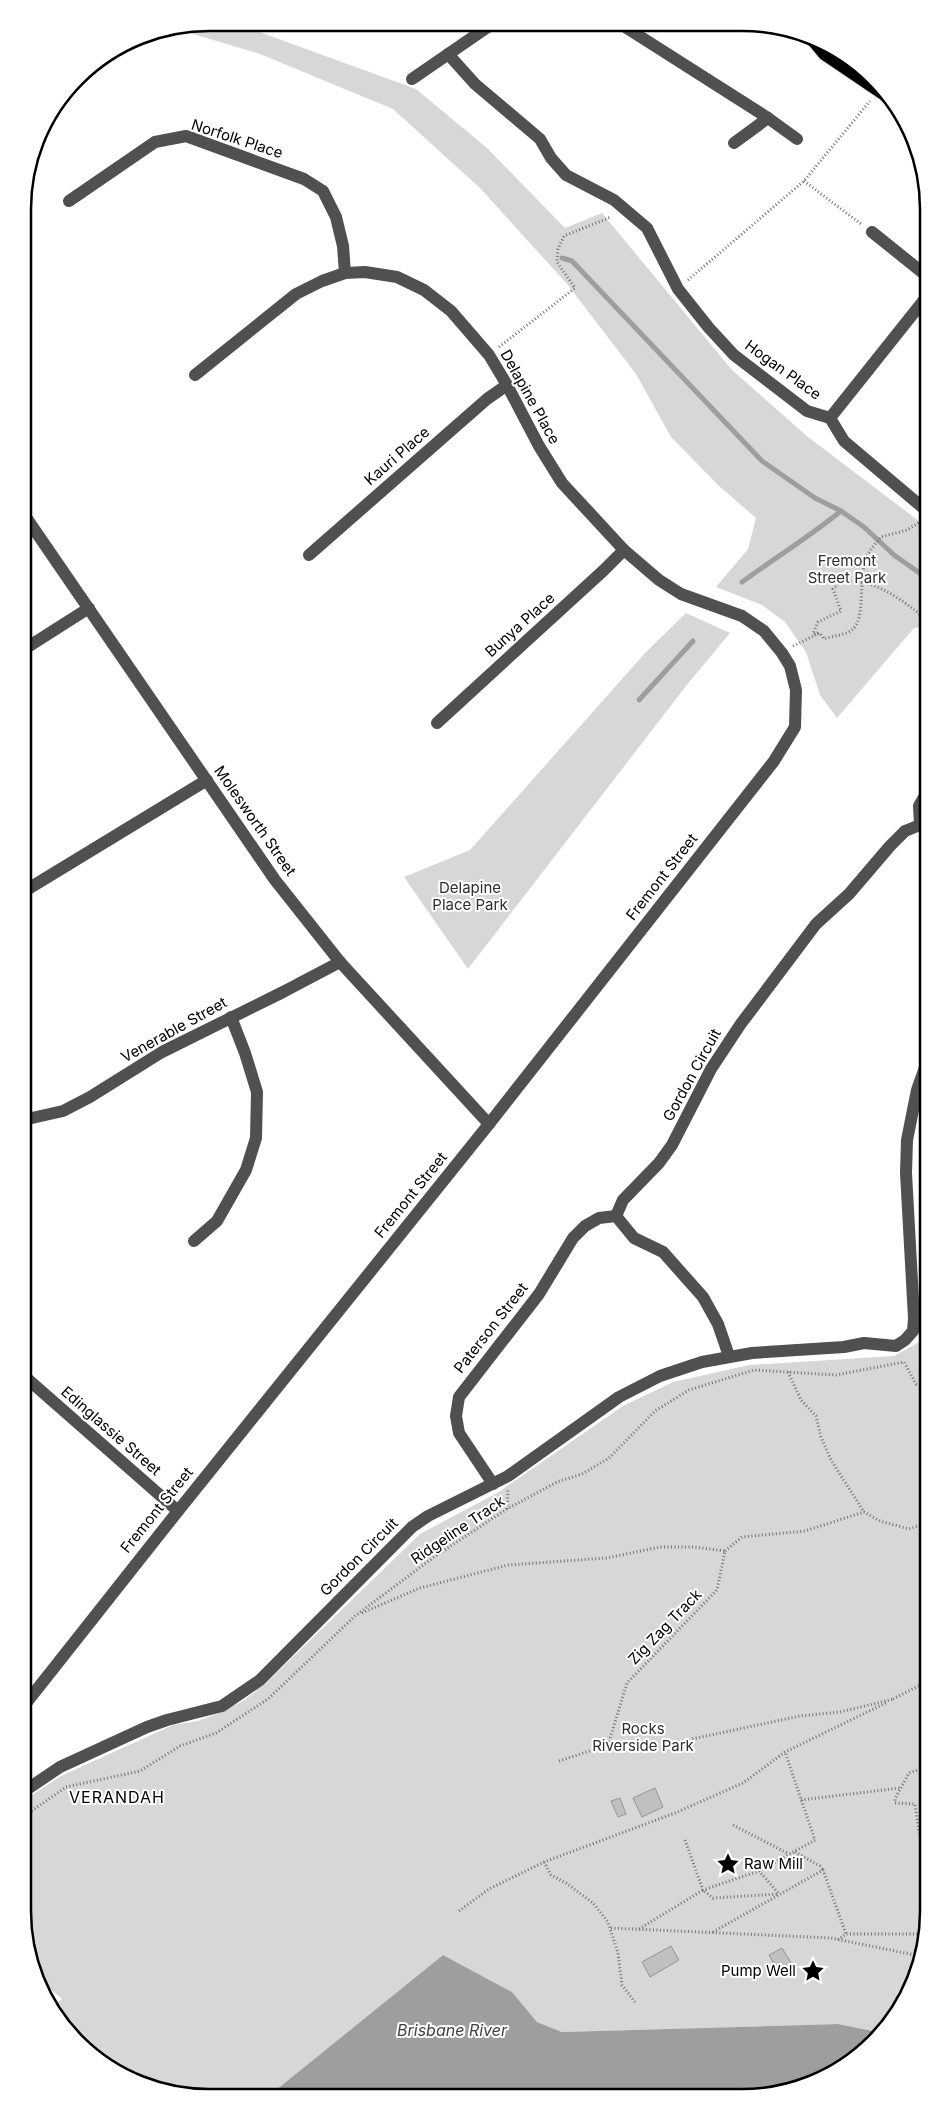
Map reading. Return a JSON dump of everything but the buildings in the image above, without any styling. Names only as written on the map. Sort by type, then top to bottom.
[{"type":"main road","points":[[821,50],[870,85]]},
{"type":"street","points":[[412,78],[481,31]]},
{"type":"street","points":[[632,31],[768,118],[797,140]]},
{"type":"street","name":"Hogan Place","points":[[448,54],[475,84],[540,139],[551,158],[566,175],[614,200],[647,228],[678,289],[709,328],[734,355],[807,411],[830,418],[844,442],[920,511]]},
{"type":"street","points":[[734,143],[768,118]]},
{"type":"street","name":"Norfolk Place","points":[[69,200],[155,142],[186,136],[304,179],[323,191],[336,217],[343,246],[344,273]]},
{"type":"street","points":[[872,232],[920,271]]},
{"type":"street","name":"Delapine Place","points":[[195,375],[296,294],[344,273],[365,272],[397,277],[424,290],[451,312],[489,355],[508,386],[539,446],[562,483],[624,550],[659,580],[681,594],[742,616],[764,631],[790,666],[796,690]]},
{"type":"street","points":[[830,418],[920,305]]},
{"type":"street","name":"Kauri Place","points":[[309,554],[486,399],[508,386]]},
{"type":"street","name":"Molesworth Street","points":[[31,525],[275,880],[340,962],[489,1124]]},
{"type":"street","name":"Bunya Place","points":[[437,723],[624,550]]},
{"type":"street","points":[[31,645],[89,608]]},
{"type":"street","name":"Fremont Street","points":[[31,1696],[489,1124],[774,761],[795,727],[796,690]]},
{"type":"street","points":[[31,887],[207,780]]},
{"type":"street","name":"Gordon Circuit","points":[[616,1216],[623,1200],[659,1163],[672,1145],[712,1069],[740,1025],[816,924],[850,894],[890,846],[906,831],[920,826]]},
{"type":"street","name":"Venerable Street","points":[[31,1118],[63,1111],[90,1097],[162,1052],[340,962]]},
{"type":"street","points":[[194,1241],[217,1221],[246,1170],[256,1138],[257,1092],[231,1017]]},
{"type":"street","name":"Gordon Circuit","points":[[31,1786],[60,1767],[146,1727],[222,1706],[240,1695],[260,1680],[412,1527],[428,1516],[493,1484],[533,1459],[619,1397],[660,1376],[729,1356],[844,1347],[864,1343],[896,1346],[905,1340],[913,1330],[906,1174],[907,1148],[920,1082]]},
{"type":"street","points":[[616,1216],[634,1238],[663,1252],[703,1297],[718,1324],[729,1356]]},
{"type":"street","name":"Paterson Street","points":[[493,1484],[459,1433],[456,1416],[459,1397],[539,1294],[573,1238],[586,1226],[599,1218],[616,1216]]},
{"type":"street","name":"Edinglassie Street","points":[[31,1382],[178,1511]]},
{"type":"path","points":[[678,289],[804,181],[871,100]]},
{"type":"path","points":[[804,181],[872,232]]},
{"type":"path","points":[[489,355],[575,288],[557,262],[558,249],[564,236],[613,216]]},
{"type":"path","points":[[820,634],[824,639],[853,630],[858,621],[861,608],[860,594],[867,557],[881,537],[907,530],[920,520]]},
{"type":"path","points":[[820,634],[813,634],[818,622],[841,611],[833,589],[840,582],[862,582],[894,596],[920,616]]},
{"type":"path","points":[[782,653],[802,641],[820,634]]},
{"type":"path","name":"Ridgeline Track","points":[[31,1811],[66,1787],[140,1772],[180,1746],[216,1733],[268,1699],[355,1616],[434,1557],[507,1510],[557,1482],[582,1474],[609,1458],[655,1411],[689,1390],[754,1370],[836,1375],[904,1362],[916,1384],[920,1386]]},
{"type":"path","points":[[788,1372],[801,1400],[816,1416],[821,1437],[831,1460],[864,1512],[880,1521],[909,1529],[920,1525]]},
{"type":"path","points":[[355,1616],[420,1588],[508,1565],[607,1558],[660,1547],[726,1551],[742,1537],[805,1531],[864,1512]]},
{"type":"path","name":"Zig Zag Track","points":[[608,1745],[627,1683],[716,1590],[726,1551]]},
{"type":"path","points":[[459,1911],[489,1889],[544,1862],[675,1813],[743,1783],[784,1752],[920,1685]]},
{"type":"path","points":[[559,1761],[608,1745],[636,1752],[800,1716],[840,1712],[894,1699]]},
{"type":"path","points":[[637,1930],[704,1890],[759,1871],[815,1840],[784,1752]]},
{"type":"path","points":[[920,1770],[909,1773],[895,1799],[895,1803],[915,1804],[920,1835]]},
{"type":"path","points":[[802,1800],[900,1788]]},
{"type":"path","points":[[733,1825],[790,1854]]},
{"type":"path","points":[[685,1840],[704,1890],[713,1898],[780,1894]]},
{"type":"path","points":[[794,1852],[820,1866],[823,1870],[846,1934]]},
{"type":"path","points":[[544,1862],[551,1875],[566,1883],[593,1903],[611,1928],[618,1953],[622,1985],[635,2002]]},
{"type":"path","points":[[713,1932],[823,1870]]},
{"type":"path","points":[[759,1871],[780,1894]]},
{"type":"path","points":[[611,1928],[785,1935],[837,1940],[914,1955]]},
{"type":"path","points":[[837,1940],[846,1934],[918,1934]]},
{"type":"green space","name":"Fremont Street Park","points":[[259,32],[416,89],[487,148],[565,228],[602,213],[732,370],[808,437],[920,522],[920,627],[914,628],[837,718],[820,695],[806,652],[785,622],[762,605],[716,587],[748,549],[756,518],[719,486],[671,437],[636,374],[567,284],[480,188],[393,109],[260,54],[189,33]]},
{"type":"green space","name":"Delapine Place Park","points":[[686,613],[730,633],[686,686],[468,969],[404,877],[470,850],[646,652]]},
{"type":"green space","name":"Rocks Riverside Park","points":[[920,1341],[920,1911],[914,1957],[906,1979],[890,2010],[873,2031],[838,2024],[562,2032],[537,2022],[512,1992],[443,1955],[277,2089],[209,2089],[163,2083],[141,2075],[110,2059],[75,2028],[56,2002],[62,1999],[49,1989],[37,1957],[31,1911],[31,1796],[61,1776],[173,1725],[198,1721],[243,1701],[265,1684],[420,1534],[497,1493],[623,1406],[673,1382],[749,1365],[894,1356]]},
{"type":"water","name":"Brisbane River","points":[[443,1955],[512,1992],[537,2022],[562,2032],[838,2024],[873,2031],[859,2045],[831,2065],[788,2083],[765,2087],[742,2089],[277,2089]]},
{"type":"waterway","points":[[562,258],[572,261],[762,461],[815,498],[841,511],[864,527],[894,555],[920,573]]},
{"type":"waterway","points":[[742,582],[841,511]]},
{"type":"waterway","points":[[639,700],[693,641]]},
{"type":"place","name":"Raw Mill","points":[[728,1864]]},
{"type":"place","name":"Pump Well","points":[[813,1971]]},
{"type":"district","name":"VERANDAH","points":[[117,1797]]}]
